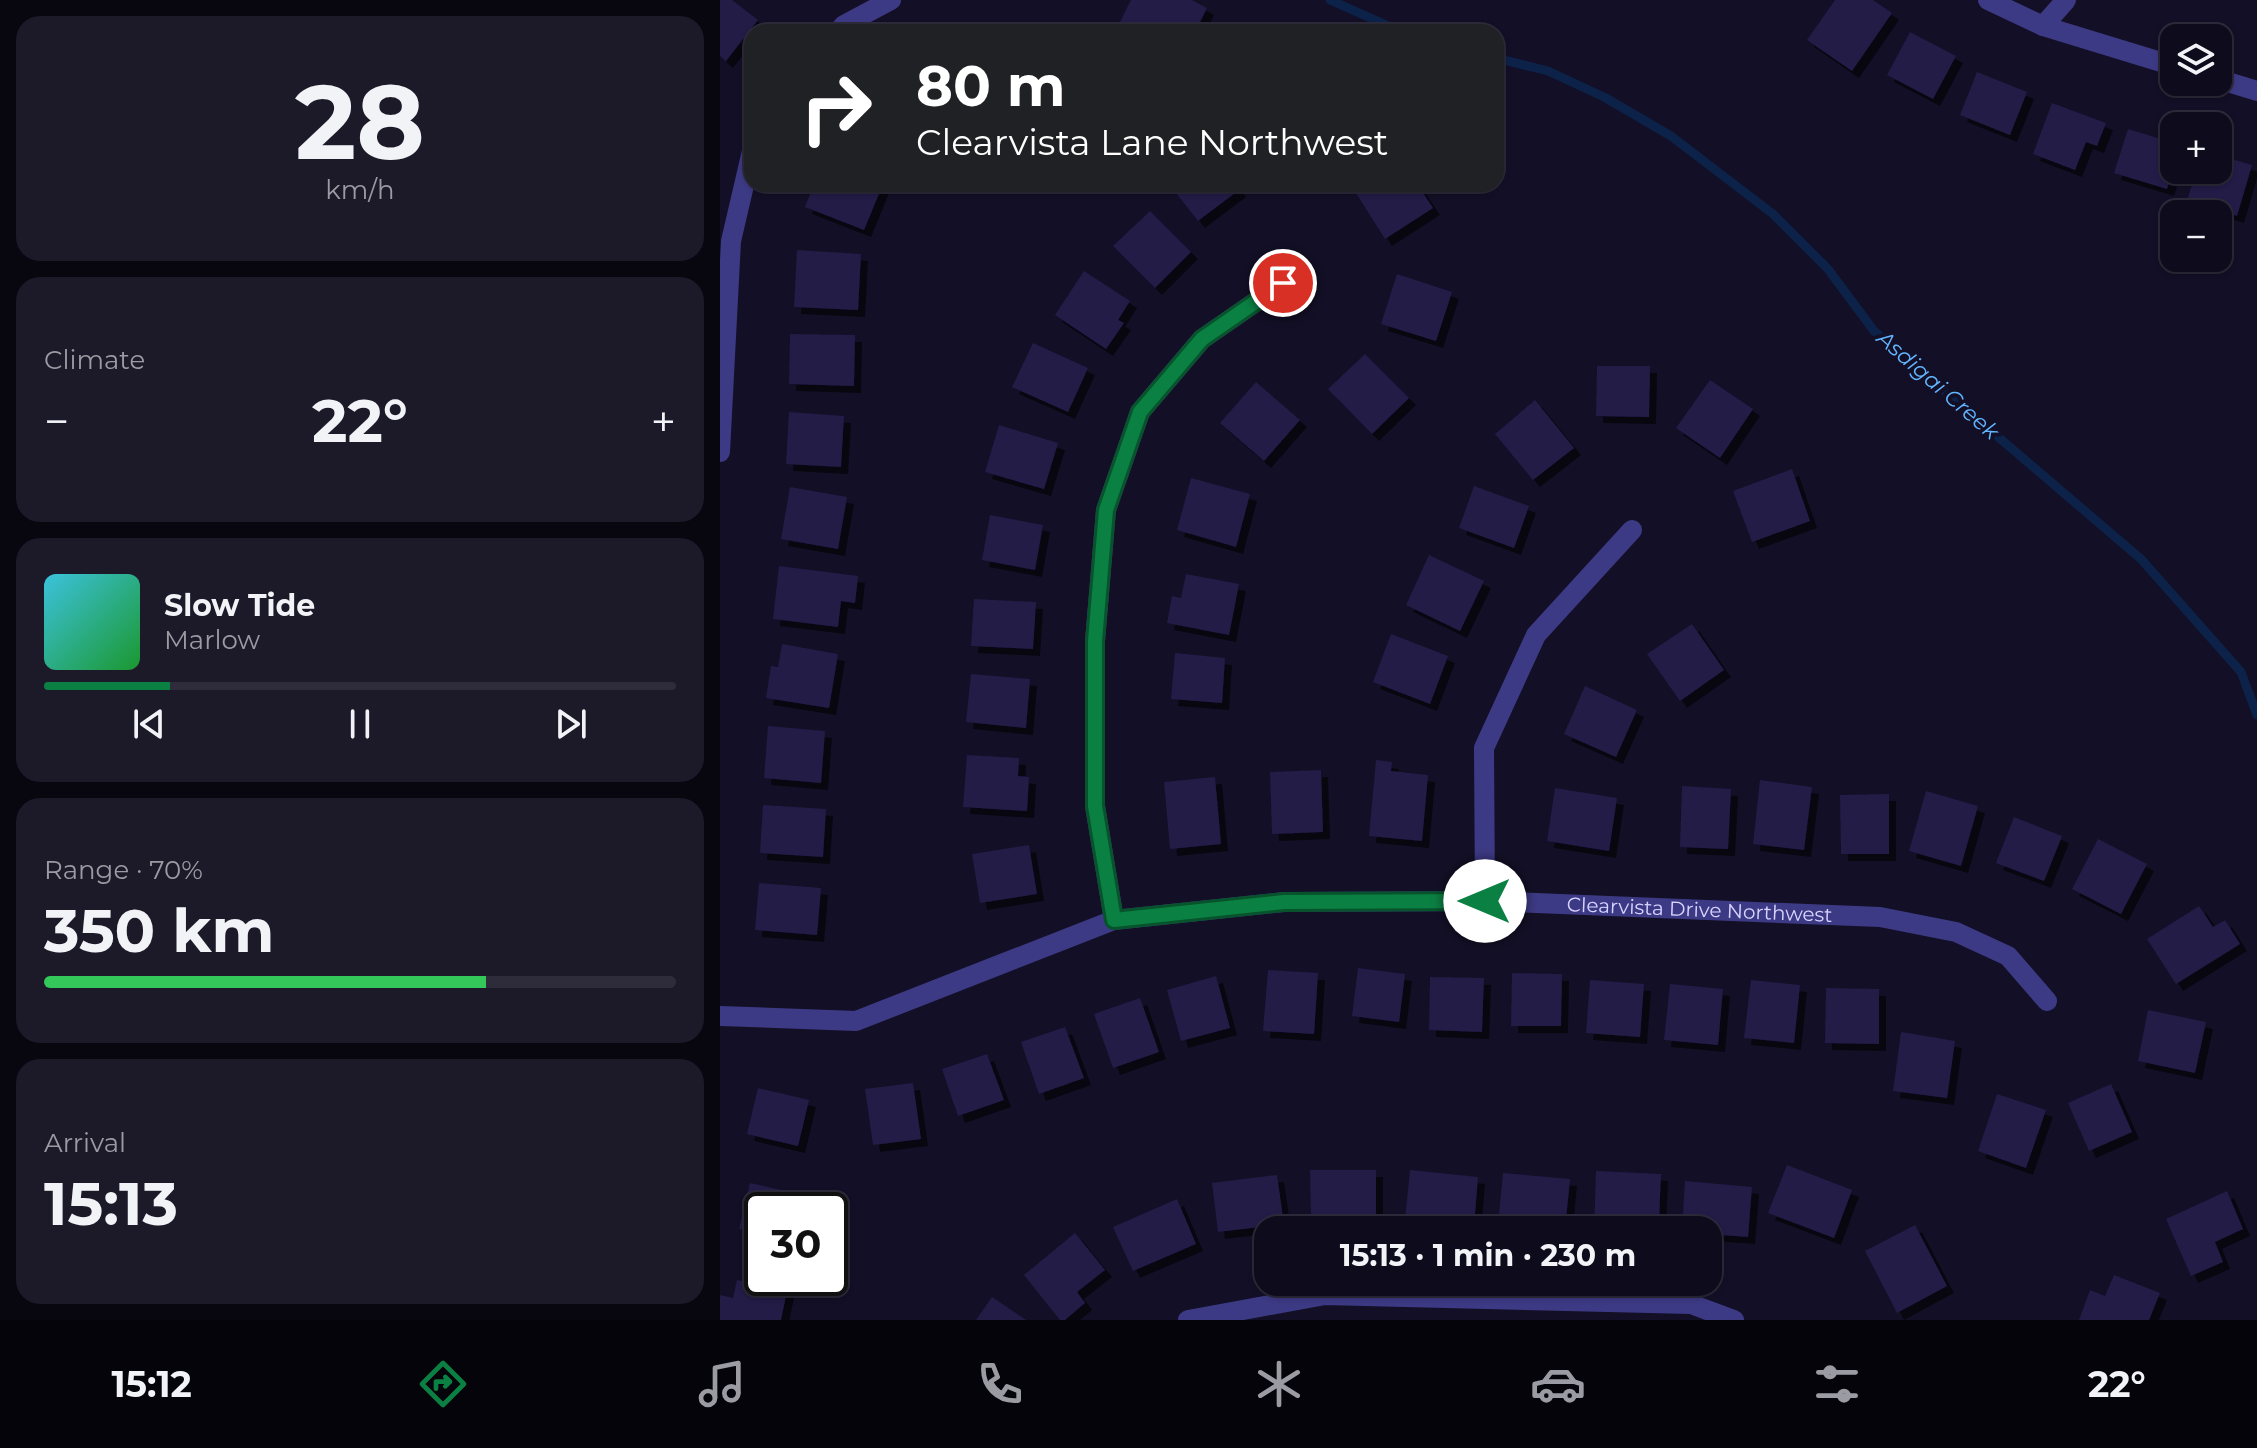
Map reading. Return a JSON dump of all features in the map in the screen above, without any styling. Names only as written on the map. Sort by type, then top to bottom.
[{"type":"street","points":[[846,24],[891,0]]},
{"type":"street","points":[[1988,0],[2043,26],[2160,62]]},
{"type":"street","points":[[2043,26],[2066,0]]},
{"type":"street","points":[[2232,83],[2257,91]]},
{"type":"street","points":[[720,452],[731,241],[744,185]]},
{"type":"street","points":[[1114,920],[1095,806],[1095,641],[1106,510],[1140,412],[1202,339],[1283,283]]},
{"type":"street","points":[[1485,901],[1484,748],[1536,635],[1632,530]]},
{"type":"street","name":"Clearvista Drive Northwest","points":[[720,1016],[856,1021],[1114,920],[1284,902],[1485,901],[1880,917],[1956,932],[2008,956],[2047,1001]]},
{"type":"street","points":[[1188,1320],[1325,1295],[1467,1310],[1691,1304],[1734,1320]]},
{"type":"building","points":[[720,0],[732,0],[758,20],[755,24],[744,24],[744,38],[726,61],[720,56]]},
{"type":"building","points":[[1131,0],[1192,0],[1207,8],[1199,24],[1120,22]]},
{"type":"building","points":[[1835,0],[1873,0],[1892,13],[1852,71],[1807,40]]},
{"type":"building","points":[[1910,32],[1956,56],[1933,99],[1887,75]]},
{"type":"building","points":[[1977,72],[2027,92],[2010,135],[1960,115]]},
{"type":"building","points":[[2052,103],[2106,123],[2097,146],[2086,142],[2075,170],[2033,154]]},
{"type":"building","points":[[2128,129],[2160,139],[2160,184],[2169,184],[2167,189],[2114,173]]},
{"type":"building","points":[[2232,159],[2252,165],[2237,216],[2232,214],[2232,200],[2187,200],[2192,184],[2232,184]]},
{"type":"building","points":[[811,192],[880,192],[864,230],[805,207]]},
{"type":"building","points":[[1175,192],[1236,192],[1198,221]]},
{"type":"building","points":[[1422,192],[1433,208],[1385,239],[1356,193]]},
{"type":"building","points":[[1150,211],[1191,252],[1155,288],[1113,246]]},
{"type":"building","points":[[797,250],[861,254],[858,310],[794,307]]},
{"type":"building","points":[[1084,271],[1130,301],[1118,320],[1124,323],[1106,349],[1055,315]]},
{"type":"building","points":[[1397,274],[1452,292],[1436,341],[1381,324]]},
{"type":"building","points":[[790,334],[855,335],[854,386],[789,384]]},
{"type":"building","points":[[1033,343],[1088,368],[1068,412],[1012,387]]},
{"type":"building","points":[[1365,354],[1409,398],[1372,434],[1328,389]]},
{"type":"building","points":[[1597,366],[1650,366],[1649,417],[1596,416]]},
{"type":"building","points":[[1710,380],[1753,409],[1720,458],[1676,428]]},
{"type":"building","points":[[1256,382],[1300,420],[1264,461],[1220,423]]},
{"type":"building","points":[[1535,400],[1574,448],[1533,480],[1495,434]]},
{"type":"building","points":[[789,412],[844,416],[841,467],[786,464]]},
{"type":"building","points":[[999,425],[1058,443],[1044,489],[985,472]]},
{"type":"building","points":[[1792,469],[1810,521],[1752,542],[1733,491]]},
{"type":"building","points":[[1191,478],[1250,494],[1236,547],[1177,530]]},
{"type":"building","points":[[1474,486],[1529,506],[1514,548],[1459,528]]},
{"type":"building","points":[[790,487],[847,497],[838,549],[781,539]]},
{"type":"building","points":[[990,515],[1043,525],[1035,570],[982,560]]},
{"type":"building","points":[[1429,555],[1484,581],[1460,631],[1406,605]]},
{"type":"building","points":[[779,566],[858,576],[855,603],[841,601],[838,627],[773,619]]},
{"type":"building","points":[[1186,574],[1239,584],[1229,635],[1167,623],[1172,596],[1181,598]]},
{"type":"building","points":[[974,599],[1036,602],[1033,649],[971,646]]},
{"type":"building","points":[[1692,624],[1724,670],[1680,701],[1647,654]]},
{"type":"building","points":[[1391,634],[1448,656],[1430,704],[1373,682]]},
{"type":"building","points":[[782,644],[838,654],[829,708],[766,698],[771,666],[778,667]]},
{"type":"building","points":[[1175,653],[1225,658],[1222,703],[1171,699]]},
{"type":"building","points":[[971,674],[1030,679],[1026,728],[966,722]]},
{"type":"building","points":[[1585,686],[1637,710],[1616,757],[1564,734]]},
{"type":"building","points":[[768,726],[825,731],[821,783],[764,778]]},
{"type":"building","points":[[967,755],[1019,758],[1018,776],[1029,777],[1027,811],[963,807]]},
{"type":"building","points":[[1376,760],[1392,762],[1391,771],[1428,775],[1422,841],[1369,836]]},
{"type":"building","points":[[1321,770],[1323,832],[1272,834],[1270,772]]},
{"type":"building","points":[[1215,777],[1221,844],[1170,849],[1164,782]]},
{"type":"building","points":[[1760,780],[1812,787],[1804,850],[1753,844]]},
{"type":"building","points":[[1682,786],[1731,789],[1728,849],[1680,847]]},
{"type":"building","points":[[1555,788],[1617,798],[1609,851],[1547,841]]},
{"type":"building","points":[[1926,791],[1978,806],[1961,866],[1909,851]]},
{"type":"building","points":[[1889,794],[1889,854],[1841,854],[1840,795]]},
{"type":"building","points":[[763,805],[826,809],[823,857],[760,853]]},
{"type":"building","points":[[2014,817],[2062,836],[2044,881],[1996,863]]},
{"type":"building","points":[[2098,839],[2147,864],[2121,914],[2072,889]]},
{"type":"building","points":[[1029,845],[1037,894],[980,903],[972,854]]},
{"type":"building","points":[[759,883],[821,888],[817,935],[755,930]]},
{"type":"building","points":[[2199,906],[2213,927],[2225,920],[2240,944],[2176,984],[2147,939]]},
{"type":"building","points":[[1358,968],[1405,974],[1399,1022],[1352,1016]]},
{"type":"building","points":[[1268,970],[1318,973],[1314,1034],[1263,1031]]},
{"type":"building","points":[[1512,973],[1562,974],[1561,1026],[1511,1026]]},
{"type":"building","points":[[1216,976],[1230,1028],[1181,1041],[1167,990]]},
{"type":"building","points":[[1430,977],[1484,978],[1482,1032],[1429,1030]]},
{"type":"building","points":[[1590,980],[1644,984],[1640,1037],[1586,1033]]},
{"type":"building","points":[[1751,980],[1800,985],[1794,1043],[1744,1038]]},
{"type":"building","points":[[1670,984],[1723,989],[1718,1045],[1664,1040]]},
{"type":"building","points":[[1826,988],[1879,989],[1879,1044],[1825,1043]]},
{"type":"building","points":[[1140,998],[1159,1052],[1113,1068],[1094,1014]]},
{"type":"building","points":[[2148,1010],[2206,1022],[2195,1073],[2138,1061]]},
{"type":"building","points":[[1065,1027],[1084,1078],[1039,1094],[1021,1042]]},
{"type":"building","points":[[1901,1032],[1955,1041],[1947,1098],[1893,1091]]},
{"type":"building","points":[[987,1054],[1004,1100],[958,1116],[942,1069]]},
{"type":"building","points":[[913,1083],[921,1139],[873,1145],[865,1089]]},
{"type":"building","points":[[2111,1084],[2132,1132],[2089,1151],[2068,1103]]},
{"type":"building","points":[[758,1088],[809,1100],[798,1146],[747,1134]]},
{"type":"building","points":[[1997,1094],[2046,1110],[2026,1168],[1978,1151]]},
{"type":"building","points":[[1787,1165],[1852,1190],[1834,1238],[1768,1213]]},
{"type":"building","points":[[1310,1170],[1376,1170],[1376,1216],[1311,1216]]},
{"type":"building","points":[[1410,1170],[1478,1177],[1475,1216],[1405,1216]]},
{"type":"building","points":[[1596,1171],[1661,1174],[1659,1216],[1594,1216]]},
{"type":"building","points":[[1503,1173],[1570,1179],[1566,1216],[1499,1216]]},
{"type":"building","points":[[1277,1175],[1283,1216],[1254,1216],[1254,1228],[1218,1232],[1212,1183]]},
{"type":"building","points":[[1685,1181],[1752,1187],[1748,1237],[1722,1235],[1722,1216],[1683,1216]]},
{"type":"building","points":[[750,1183],[790,1192],[748,1192]]},
{"type":"building","points":[[2227,1191],[2243,1229],[2215,1242],[2223,1262],[2191,1276],[2166,1219]]},
{"type":"building","points":[[1177,1199],[1196,1244],[1133,1271],[1113,1227]]},
{"type":"building","points":[[744,1208],[744,1230],[739,1229]]},
{"type":"building","points":[[1915,1225],[1947,1286],[1897,1313],[1865,1251]]},
{"type":"building","points":[[1075,1233],[1105,1270],[1077,1292],[1085,1303],[1065,1320],[1060,1320],[1024,1275]]},
{"type":"building","points":[[2114,1275],[2160,1293],[2149,1320],[2079,1320],[2090,1290],[2105,1296]]},
{"type":"building","points":[[737,1280],[744,1282],[744,1296],[786,1296],[781,1320],[720,1320],[720,1295],[733,1298]]},
{"type":"building","points":[[992,1297],[1026,1320],[976,1320]]},
{"type":"waterway","name":"Asdigai Creek","points":[[1330,0],[1384,24]]},
{"type":"waterway","name":"Asdigai Creek","points":[[1504,60],[1548,71],[1604,97],[1671,136],[1773,214],[1828,269],[1874,331],[2141,559],[2241,672],[2257,715]]},
{"type":"route","points":[[1283,283],[1202,339],[1140,412],[1106,510],[1095,641],[1095,806],[1114,920],[1284,902],[1485,901]]}]
